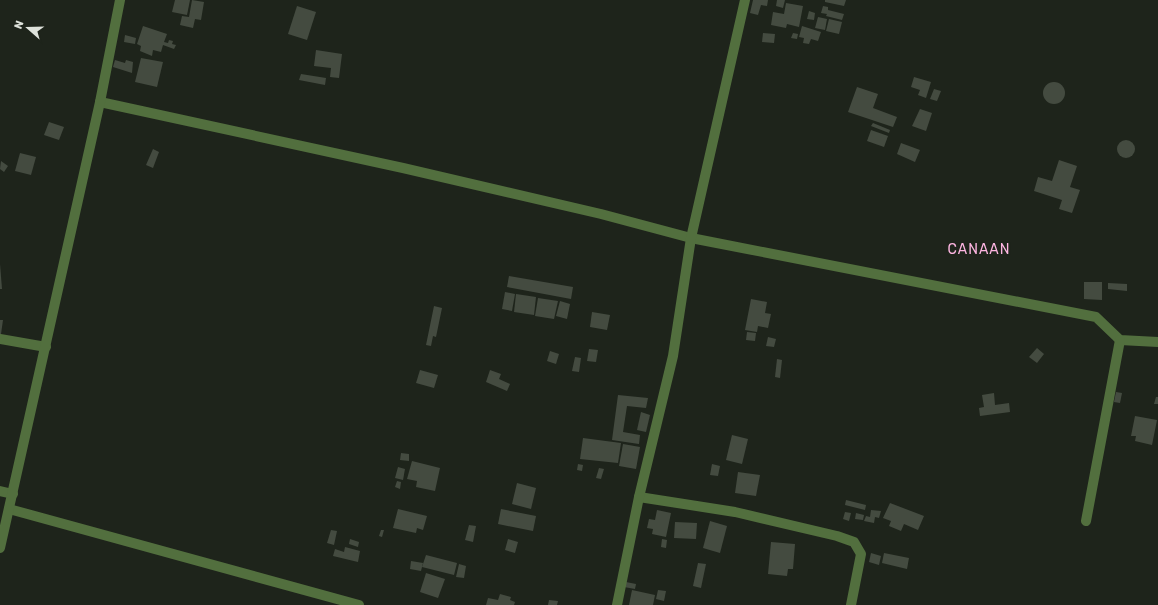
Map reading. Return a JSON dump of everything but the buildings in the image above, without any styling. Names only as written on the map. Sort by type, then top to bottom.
[{"type":"street","points":[[0,548],[100,102],[120,0]]},
{"type":"street","points":[[617,605],[639,497],[673,356],[691,238],[745,0]]},
{"type":"street","points":[[100,102],[403,168],[601,214],[691,238],[1096,318],[1120,340],[1158,342]]},
{"type":"street","points":[[0,339],[46,347]]},
{"type":"street","points":[[1086,521],[1120,340]]},
{"type":"street","points":[[0,491],[13,494]]},
{"type":"street","points":[[639,497],[735,512],[837,536],[854,542],[862,554],[851,605]]},
{"type":"street","points":[[9,509],[359,605]]},
{"type":"district","name":"CANAAN","points":[[979,249]]}]
